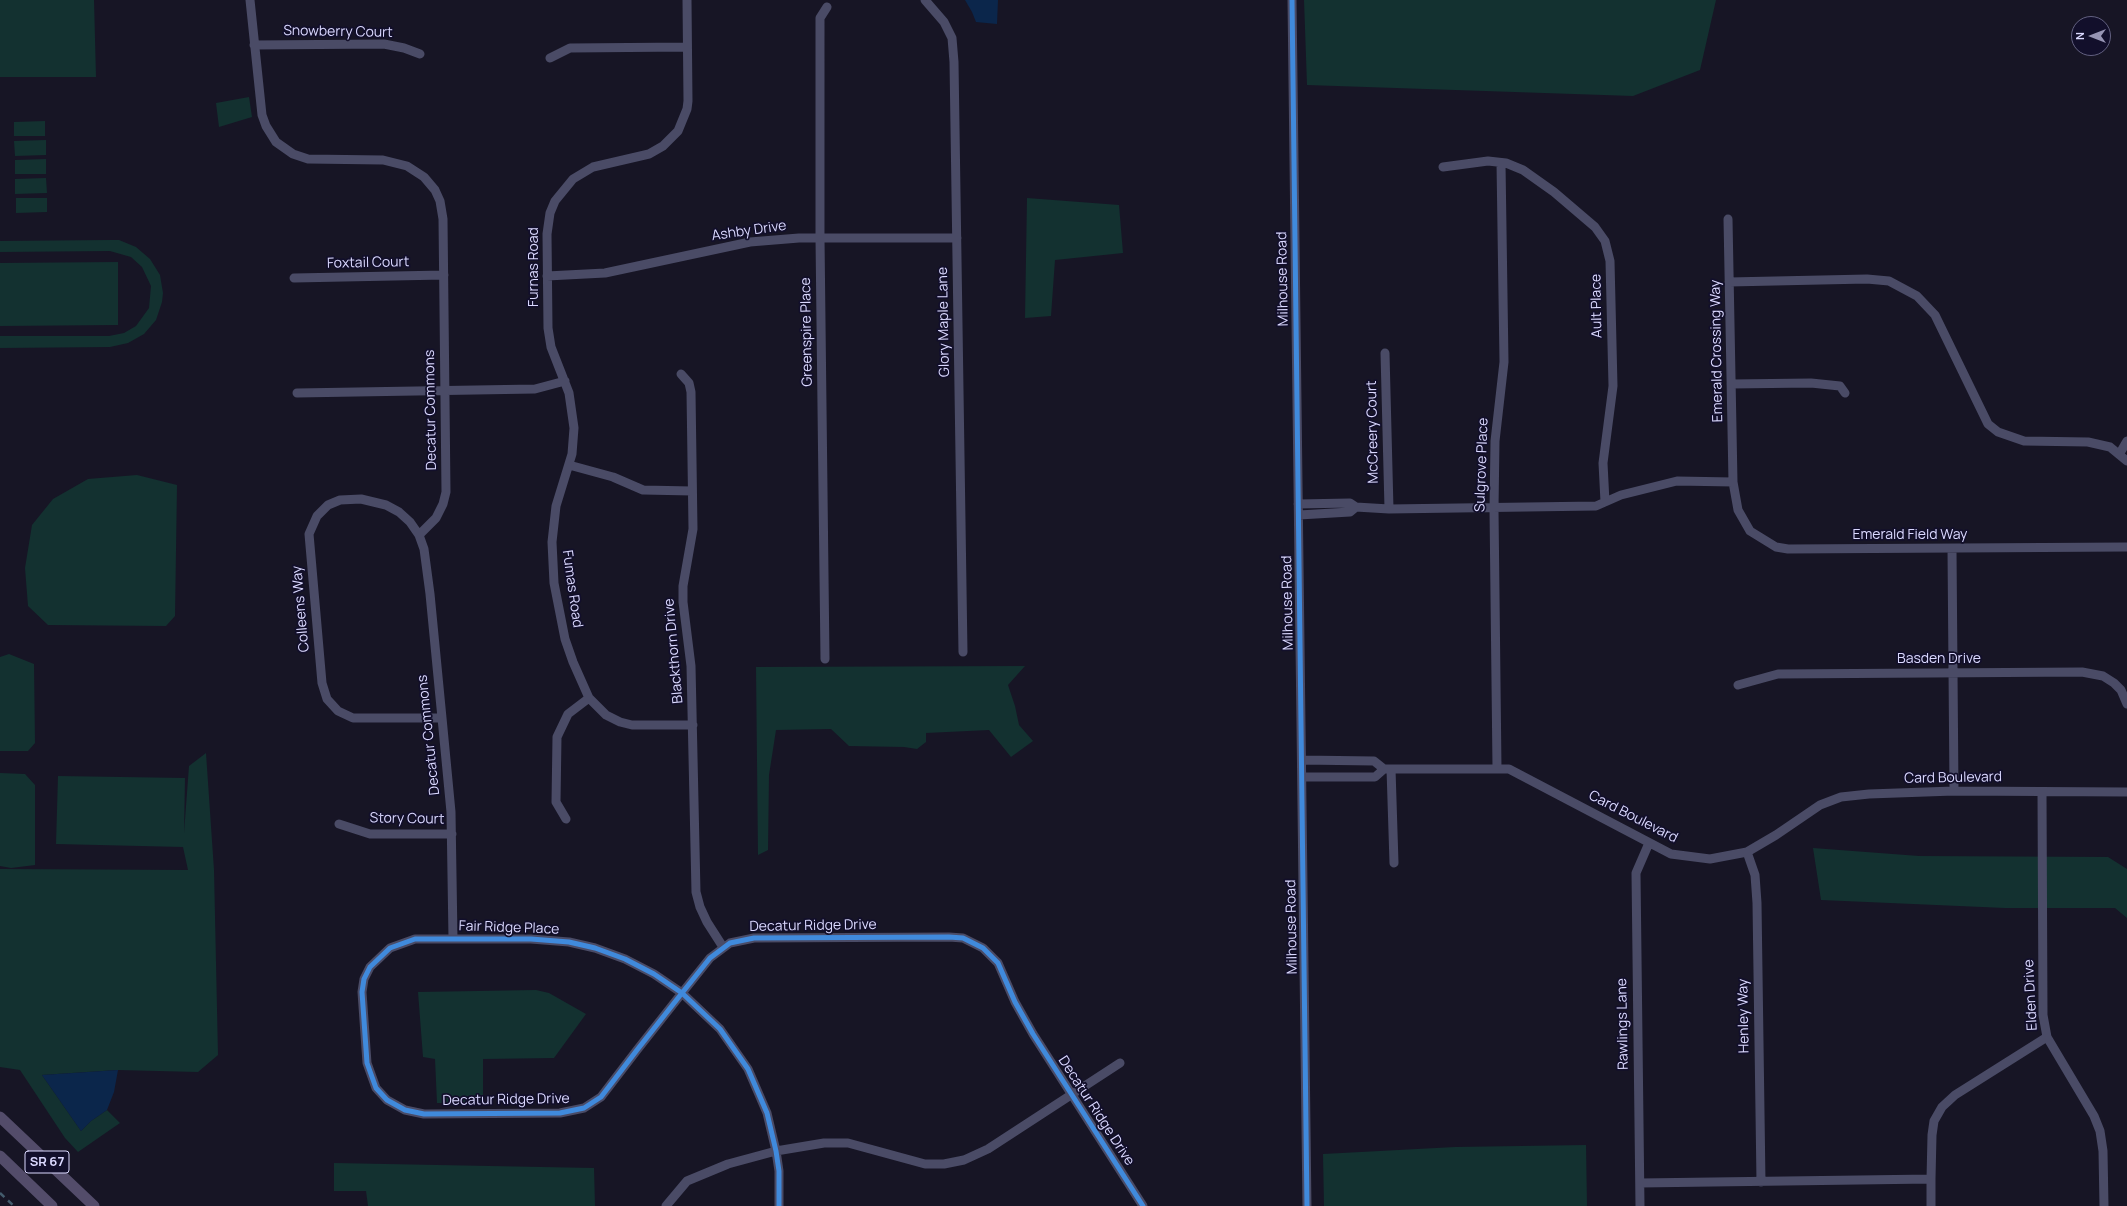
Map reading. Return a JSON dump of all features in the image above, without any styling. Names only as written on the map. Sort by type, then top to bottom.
[{"type":"main road","name":"SR 67","points":[[0,1117],[94,1206]]},
{"type":"main road","name":"SR 67","points":[[0,1156],[52,1206]]},
{"type":"street","name":"Decatur Commons","points":[[250,0],[262,115],[271,136],[283,148],[297,156],[312,160],[395,162],[414,169],[429,183],[438,198],[442,212],[445,390],[444,500],[436,518],[419,535],[424,549],[429,586],[452,834],[453,939]]},
{"type":"street","name":"Furnas Road","points":[[569,465],[574,428],[571,401],[565,381],[551,347],[548,328],[547,227],[550,214],[555,201],[567,184],[583,172],[593,167],[649,154],[663,146],[678,131],[687,109],[686,0]]},
{"type":"street","name":"Glory Maple Lane","points":[[925,0],[944,22],[952,38],[954,62],[963,652]]},
{"type":"street","name":"Milhouse Road","points":[[1292,0],[1307,1206]]},
{"type":"street","name":"Greenspire Place","points":[[825,659],[820,238],[820,18],[827,7]]},
{"type":"street","name":"Snowberry Court","points":[[254,45],[384,44],[404,48],[420,54]]},
{"type":"street","points":[[550,58],[570,48],[687,47]]},
{"type":"street","name":"Ault Place","points":[[1443,167],[1488,161],[1501,163],[1523,170],[1554,192],[1595,227],[1605,241],[1610,261],[1613,386],[1603,463],[1603,489],[1605,502]]},
{"type":"street","name":"Sulgrove Place","points":[[1497,768],[1494,508],[1495,442],[1504,362],[1501,163]]},
{"type":"street","name":"Emerald Crossing Way","points":[[1728,219],[1734,482]]},
{"type":"street","name":"Ashby Drive","points":[[547,276],[605,273],[736,244],[820,238],[957,238]]},
{"type":"street","name":"Foxtail Court","points":[[294,278],[444,275]]},
{"type":"street","points":[[1729,282],[1867,279],[1889,282],[1917,296],[1935,315],[1988,424],[1998,432],[2024,441],[2088,442],[2110,447],[2120,453],[2127,461]]},
{"type":"street","name":"McCreery Court","points":[[1385,353],[1389,509]]},
{"type":"street","name":"Blackthorn Drive","points":[[681,374],[689,383],[691,392],[693,529],[683,586],[683,602],[691,657],[696,892],[700,907],[707,922],[723,947]]},
{"type":"street","points":[[297,393],[535,389],[565,381]]},
{"type":"street","points":[[1731,384],[1811,383],[1840,386],[1845,393]]},
{"type":"street","points":[[2120,453],[2127,441]]},
{"type":"street","points":[[569,465],[613,477],[634,487],[647,490],[692,491]]},
{"type":"street","name":"Fumas Road","points":[[569,465],[560,490],[554,522],[552,542],[553,575],[565,639],[573,662],[589,698],[602,713],[624,723],[636,725],[693,725]]},
{"type":"street","points":[[1298,504],[1350,503],[1356,507],[1389,509],[1596,506],[1621,495],[1677,481],[1734,482]]},
{"type":"street","name":"Emerald Field Way","points":[[1734,482],[1735,498],[1743,521],[1750,531],[1776,547],[1788,549],[2127,547]]},
{"type":"street","name":"Colleens Way","points":[[419,535],[412,525],[399,512],[375,501],[361,499],[340,500],[328,505],[317,516],[310,530],[309,543],[322,683],[324,691],[332,706],[349,717],[362,719],[442,718]]},
{"type":"street","points":[[1299,515],[1350,512],[1356,507]]},
{"type":"street","points":[[1952,549],[1954,791]]},
{"type":"street","name":"Basden Drive","points":[[1738,685],[1778,674],[2094,673],[2114,683],[2121,690],[2127,704]]},
{"type":"street","points":[[566,819],[556,802],[557,737],[568,714],[589,698]]},
{"type":"street","name":"Card Boulevard","points":[[1302,760],[1374,761],[1387,769],[1509,769],[1671,854],[1710,859],[1746,852],[1776,835],[1820,805],[1841,797],[1869,794],[1954,791],[2127,792]]},
{"type":"street","points":[[1387,769],[1394,863]]},
{"type":"street","name":"Card Boulevard","points":[[1302,777],[1375,777],[1387,769]]},
{"type":"street","name":"Elden Drive","points":[[2042,792],[2043,1015],[2047,1037],[2094,1116],[2100,1131],[2103,1151],[2104,1206]]},
{"type":"street","name":"Story Court","points":[[339,824],[370,834],[452,834]]},
{"type":"street","name":"Rawlings Lane","points":[[1640,1206],[1636,873],[1649,843]]},
{"type":"street","name":"Henley Way","points":[[1746,852],[1755,875],[1757,903],[1761,1182]]},
{"type":"street","name":"Decatur Ridge Drive","points":[[375,1085],[388,1100],[398,1107],[417,1113],[560,1113],[578,1110],[601,1097],[710,958],[723,947],[738,940],[754,938],[949,936],[971,941],[986,950],[998,964],[1033,1034],[1143,1206]]},
{"type":"street","name":"Fair Ridge Place","points":[[375,1085],[367,1063],[362,992],[366,974],[377,958],[390,948],[406,941],[531,938],[579,944],[605,951],[634,963],[654,974],[682,993],[720,1029],[748,1069],[766,1113],[776,1151],[779,1171],[779,1206]]},
{"type":"street","points":[[1931,1206],[1932,1135],[1934,1121],[1942,1108],[1955,1095],[2047,1037]]},
{"type":"street","points":[[666,1206],[687,1181],[728,1164],[776,1151],[824,1143],[840,1142],[856,1145],[916,1163],[934,1165],[953,1163],[972,1157],[988,1149],[1120,1063]]},
{"type":"street","points":[[1640,1183],[1931,1179]]},
{"type":"green space","points":[[0,0],[94,0],[96,77],[0,77]]},
{"type":"green space","points":[[1304,0],[1716,0],[1700,70],[1633,96],[1307,85]]},
{"type":"green space","points":[[249,97],[252,117],[219,127],[216,103]]},
{"type":"green space","points":[[45,121],[45,136],[14,136],[14,122]]},
{"type":"green space","points":[[46,140],[46,155],[15,156],[14,141]]},
{"type":"green space","points":[[46,159],[46,174],[15,174],[15,160]]},
{"type":"green space","points":[[46,178],[47,193],[15,194],[15,179]]},
{"type":"green space","points":[[16,198],[47,198],[47,212],[16,213]]},
{"type":"green space","points":[[1027,198],[1119,205],[1123,253],[1055,260],[1051,316],[1025,318]]},
{"type":"green space","points":[[119,240],[136,247],[150,259],[160,275],[163,293],[162,302],[156,320],[144,334],[128,343],[110,347],[0,348],[0,336],[109,336],[124,333],[136,326],[149,308],[151,286],[142,267],[131,257],[110,251],[0,252],[0,241]]},
{"type":"green space","points":[[118,262],[118,325],[0,326],[0,263]]},
{"type":"green space","points":[[137,475],[177,485],[175,616],[166,626],[48,625],[28,606],[25,568],[32,525],[53,499],[88,479]]},
{"type":"green space","points":[[9,654],[34,664],[35,743],[28,751],[0,751],[0,657]]},
{"type":"green space","points":[[1025,666],[1008,685],[1019,725],[1033,741],[1011,757],[989,730],[926,733],[926,742],[917,749],[904,747],[849,746],[831,729],[776,730],[769,775],[768,850],[758,855],[756,667]]},
{"type":"green space","points":[[206,753],[214,870],[218,1055],[198,1072],[118,1070],[42,1075],[81,1131],[91,1121],[107,1110],[120,1123],[78,1152],[65,1138],[20,1070],[0,1067],[0,869],[188,870],[183,847],[56,844],[58,776],[185,778],[184,833],[189,766]]},
{"type":"green space","points":[[0,773],[25,774],[35,785],[35,865],[11,868],[0,866]]},
{"type":"green space","points":[[1813,848],[1919,856],[2108,857],[2127,869],[2127,918],[2115,908],[2005,908],[1821,900]]},
{"type":"green space","points":[[536,990],[549,993],[586,1014],[554,1058],[483,1059],[483,1104],[437,1103],[435,1059],[423,1057],[418,992]]},
{"type":"green space","points":[[1586,1145],[1587,1206],[1324,1206],[1323,1154],[1455,1147]]},
{"type":"green space","points":[[334,1163],[594,1168],[595,1206],[368,1206],[366,1191],[334,1191]]},
{"type":"water","points":[[965,0],[998,0],[997,24],[976,22]]},
{"type":"water","points":[[118,1070],[114,1092],[107,1110],[91,1121],[81,1131],[42,1075]]},
{"type":"railway","points":[[0,1193],[14,1206]]},
{"type":"cycle path","points":[[1292,0],[1307,1206]]},
{"type":"cycle path","points":[[779,1206],[779,1171],[776,1151],[767,1113],[748,1069],[720,1029],[682,993],[654,974],[625,959],[595,948],[569,942],[531,939],[415,939],[390,948],[370,967],[364,979],[362,992],[367,1063],[376,1088],[387,1100],[405,1110],[424,1114],[560,1113],[584,1108],[601,1097],[637,1050],[682,993],[710,958],[730,943],[754,938],[963,938],[983,948],[998,963],[1015,1002],[1033,1034],[1143,1206]]}]
